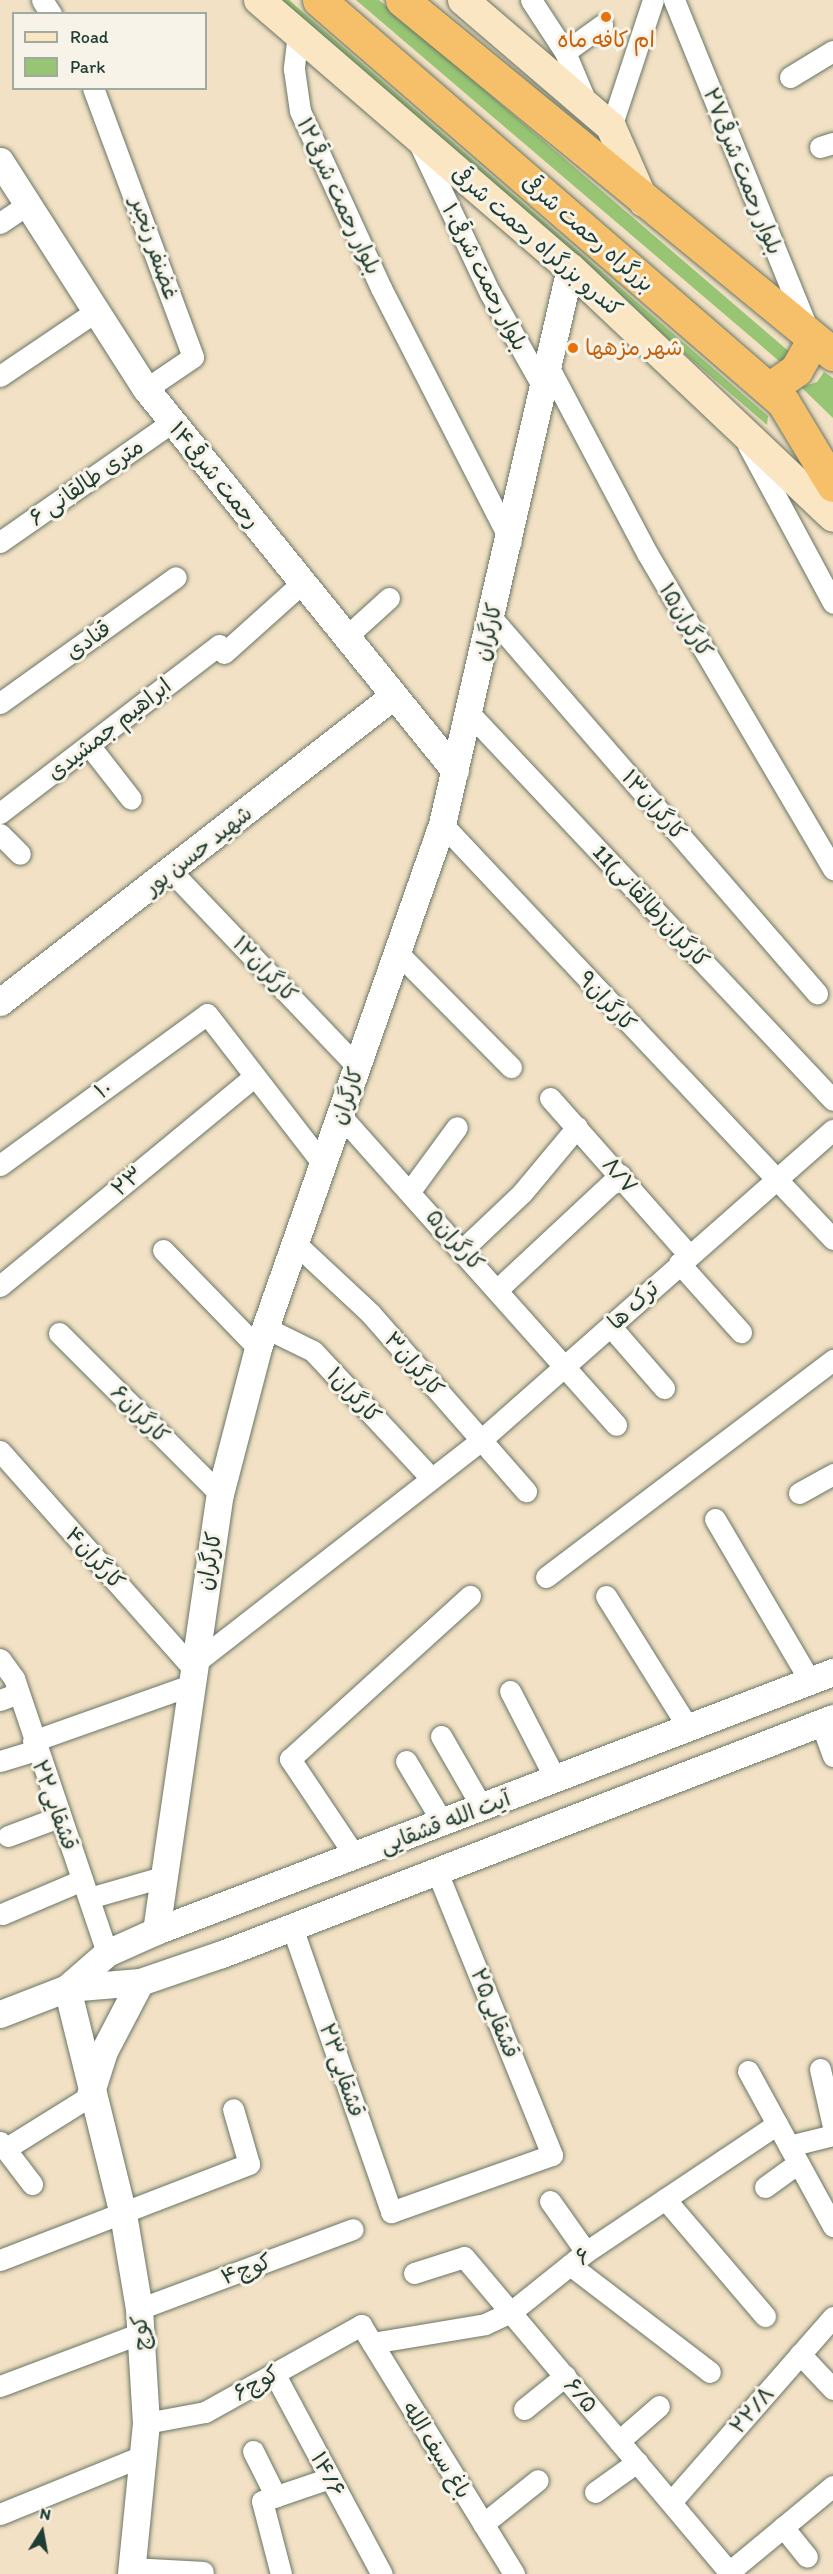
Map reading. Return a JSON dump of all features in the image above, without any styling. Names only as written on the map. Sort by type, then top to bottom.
[{"type":"highway","name":"بزرگراه رحمت شرقی","points":[[319,0],[783,402],[833,485]]},
{"type":"highway","points":[[402,0],[823,348],[769,390]]},
{"type":"main road","name":"کندرو بزرگراه رحمت شرقی","points":[[259,0],[570,268],[734,418],[833,517]]},
{"type":"main road","points":[[463,0],[611,127],[644,202]]},
{"type":"street","points":[[531,0],[564,52],[588,107]]},
{"type":"street","points":[[611,127],[653,0]]},
{"type":"street","name":"بلوار رحمت شرقی۲۷","points":[[674,0],[823,348]]},
{"type":"street","points":[[564,52],[602,25]]},
{"type":"street","name":"بلوار رحمت شرقی۱۲","points":[[298,34],[294,69],[300,111],[381,288],[511,542]]},
{"type":"street","points":[[790,77],[833,51]]},
{"type":"street","name":"غضنفر رنجبر","points":[[94,90],[193,357],[146,389]]},
{"type":"street","name":"بلوار رحمت شرقی۱۰","points":[[413,133],[490,293],[546,376]]},
{"type":"street","name":"۱۴رحمت شرقی","points":[[0,161],[146,389],[455,771]]},
{"type":"street","points":[[0,223],[28,204]]},
{"type":"street","name":"کارگران","points":[[156,1931],[190,1676],[220,1494],[262,1338],[442,824],[511,542],[570,268]]},
{"type":"street","points":[[0,376],[95,312]]},
{"type":"street","name":"۱۵کارگران","points":[[546,376],[833,869]]},
{"type":"street","points":[[734,418],[833,603]]},
{"type":"street","name":"۶ متری طالقانی","points":[[0,542],[172,423]]},
{"type":"street","name":"قنادی","points":[[0,703],[176,577]]},
{"type":"street","name":"ابراهیم جمشیدی","points":[[0,813],[89,745],[222,649],[302,583]]},
{"type":"street","points":[[346,637],[389,598]]},
{"type":"street","name":"کارگران۱۳","points":[[492,617],[817,993]]},
{"type":"street","name":"شهید حسن پور","points":[[0,1002],[172,872],[394,695]]},
{"type":"street","name":"11کارگران(طالقانی)","points":[[469,713],[833,1100]]},
{"type":"street","points":[[89,745],[131,799]]},
{"type":"street","name":"کارگران۹","points":[[442,824],[773,1179],[833,1239]]},
{"type":"street","points":[[0,834],[20,854]]},
{"type":"street","name":"۱۲کارگران","points":[[172,872],[357,1066]]},
{"type":"street","points":[[397,952],[511,1067]]},
{"type":"street","name":"۱۰","points":[[0,1164],[207,1014],[255,1076]]},
{"type":"street","points":[[255,1076],[323,1164]]},
{"type":"street","name":"۲۳","points":[[0,1286],[255,1076]]},
{"type":"street","name":"۸/۷","points":[[550,1098],[620,1175],[741,1332]]},
{"type":"street","name":"کارگران۵","points":[[340,1115],[499,1288],[568,1366],[616,1425]]},
{"type":"street","points":[[410,1191],[457,1127]]},
{"type":"street","points":[[463,1249],[522,1193],[577,1128]]},
{"type":"street","name":"ترک ها","points":[[0,1761],[190,1676],[430,1477],[481,1440],[568,1366],[683,1258],[833,1130]]},
{"type":"street","points":[[499,1288],[620,1175]]},
{"type":"street","name":"کارگران۳","points":[[295,1243],[370,1313],[526,1491]]},
{"type":"street","name":"۱کارگران","points":[[163,1250],[262,1338],[313,1352],[430,1477]]},
{"type":"street","points":[[611,1327],[664,1388]]},
{"type":"street","name":"۶کارگران","points":[[59,1333],[220,1494]]},
{"type":"street","points":[[546,1577],[833,1360]]},
{"type":"street","name":"کارگران۴","points":[[0,1451],[190,1676]]},
{"type":"street","points":[[799,1493],[833,1474]]},
{"type":"street","points":[[715,1519],[821,1676]]},
{"type":"street","points":[[355,1856],[290,1759],[470,1596]]},
{"type":"street","points":[[606,1596],[688,1727]]},
{"type":"street","name":"۲۲قشقایی","points":[[0,1659],[9,1697],[34,1745],[107,1953]]},
{"type":"street","name":"آیت الله قشقایی","points":[[67,1988],[107,1953],[156,1931],[483,1809],[821,1676]]},
{"type":"street","points":[[510,1691],[556,1780]]},
{"type":"street","points":[[827,1720],[833,1756]]},
{"type":"street","name":"آیت الله قشقایی","points":[[3,2008],[67,1988],[140,1982],[437,1872],[827,1720]]},
{"type":"street","points":[[441,1736],[483,1809]]},
{"type":"street","points":[[406,1761],[443,1823]]},
{"type":"street","points":[[8,1836],[59,1817]]},
{"type":"street","name":"قشقایی۲۵","points":[[391,2212],[552,2155],[437,1872]]},
{"type":"street","points":[[2,1914],[86,1889],[162,1877]]},
{"type":"street","name":"قشقایی۲۳","points":[[292,1927],[391,2212]]},
{"type":"street","points":[[32,2184],[3,2146],[90,2096],[108,2042],[140,1982]]},
{"type":"street","name":"کوچ","points":[[67,1988],[90,2096],[123,2214],[140,2320],[146,2423],[132,2571]]},
{"type":"street","points":[[820,2069],[833,2126]]},
{"type":"street","points":[[748,2072],[833,2226]]},
{"type":"street","points":[[0,2260],[249,2164],[233,2109]]},
{"type":"street","name":"۶","points":[[366,2334],[485,2324],[511,2312],[578,2259],[777,2124]]},
{"type":"street","points":[[765,2187],[793,2154],[833,2135]]},
{"type":"street","points":[[665,2199],[765,2316]]},
{"type":"street","points":[[550,2202],[578,2259],[710,2372]]},
{"type":"street","name":"کوچ۴","points":[[0,2386],[140,2320],[353,2229]]},
{"type":"street","name":"۶/۵","points":[[414,2273],[464,2257],[730,2573]]},
{"type":"street","name":"۲۲/۸","points":[[671,2502],[833,2317]]},
{"type":"street","name":"کوچ۶","points":[[146,2423],[205,2412],[274,2373],[366,2334]]},
{"type":"street","name":"باغ سیف الله","points":[[366,2334],[514,2574]]},
{"type":"street","points":[[800,2354],[833,2389]]},
{"type":"street","name":"۱۴/۶","points":[[274,2373],[382,2574]]},
{"type":"street","points":[[524,2409],[565,2376]]},
{"type":"street","points":[[619,2441],[659,2406]]},
{"type":"street","points":[[253,2451],[276,2497]]},
{"type":"street","points":[[0,2514],[142,2456]]},
{"type":"street","points":[[595,2492],[637,2462]]},
{"type":"street","points":[[281,2574],[262,2501],[330,2478]]},
{"type":"street","points":[[483,2524],[538,2480]]},
{"type":"street","points":[[730,2573],[833,2486]]},
{"type":"street","points":[[783,2528],[807,2557]]},
{"type":"street","points":[[132,2571],[203,2572]]},
{"type":"green space","points":[[276,0],[289,0],[768,416],[767,425]]},
{"type":"green space","points":[[356,0],[379,0],[410,26],[793,355],[785,366]]},
{"type":"green space","points":[[824,372],[833,378],[833,418],[801,387],[817,382]]},
{"type":"place","name":"ام کافه ماه","points":[[606,17]]},
{"type":"place","name":"شهر مزهها","points":[[573,348]]}]
